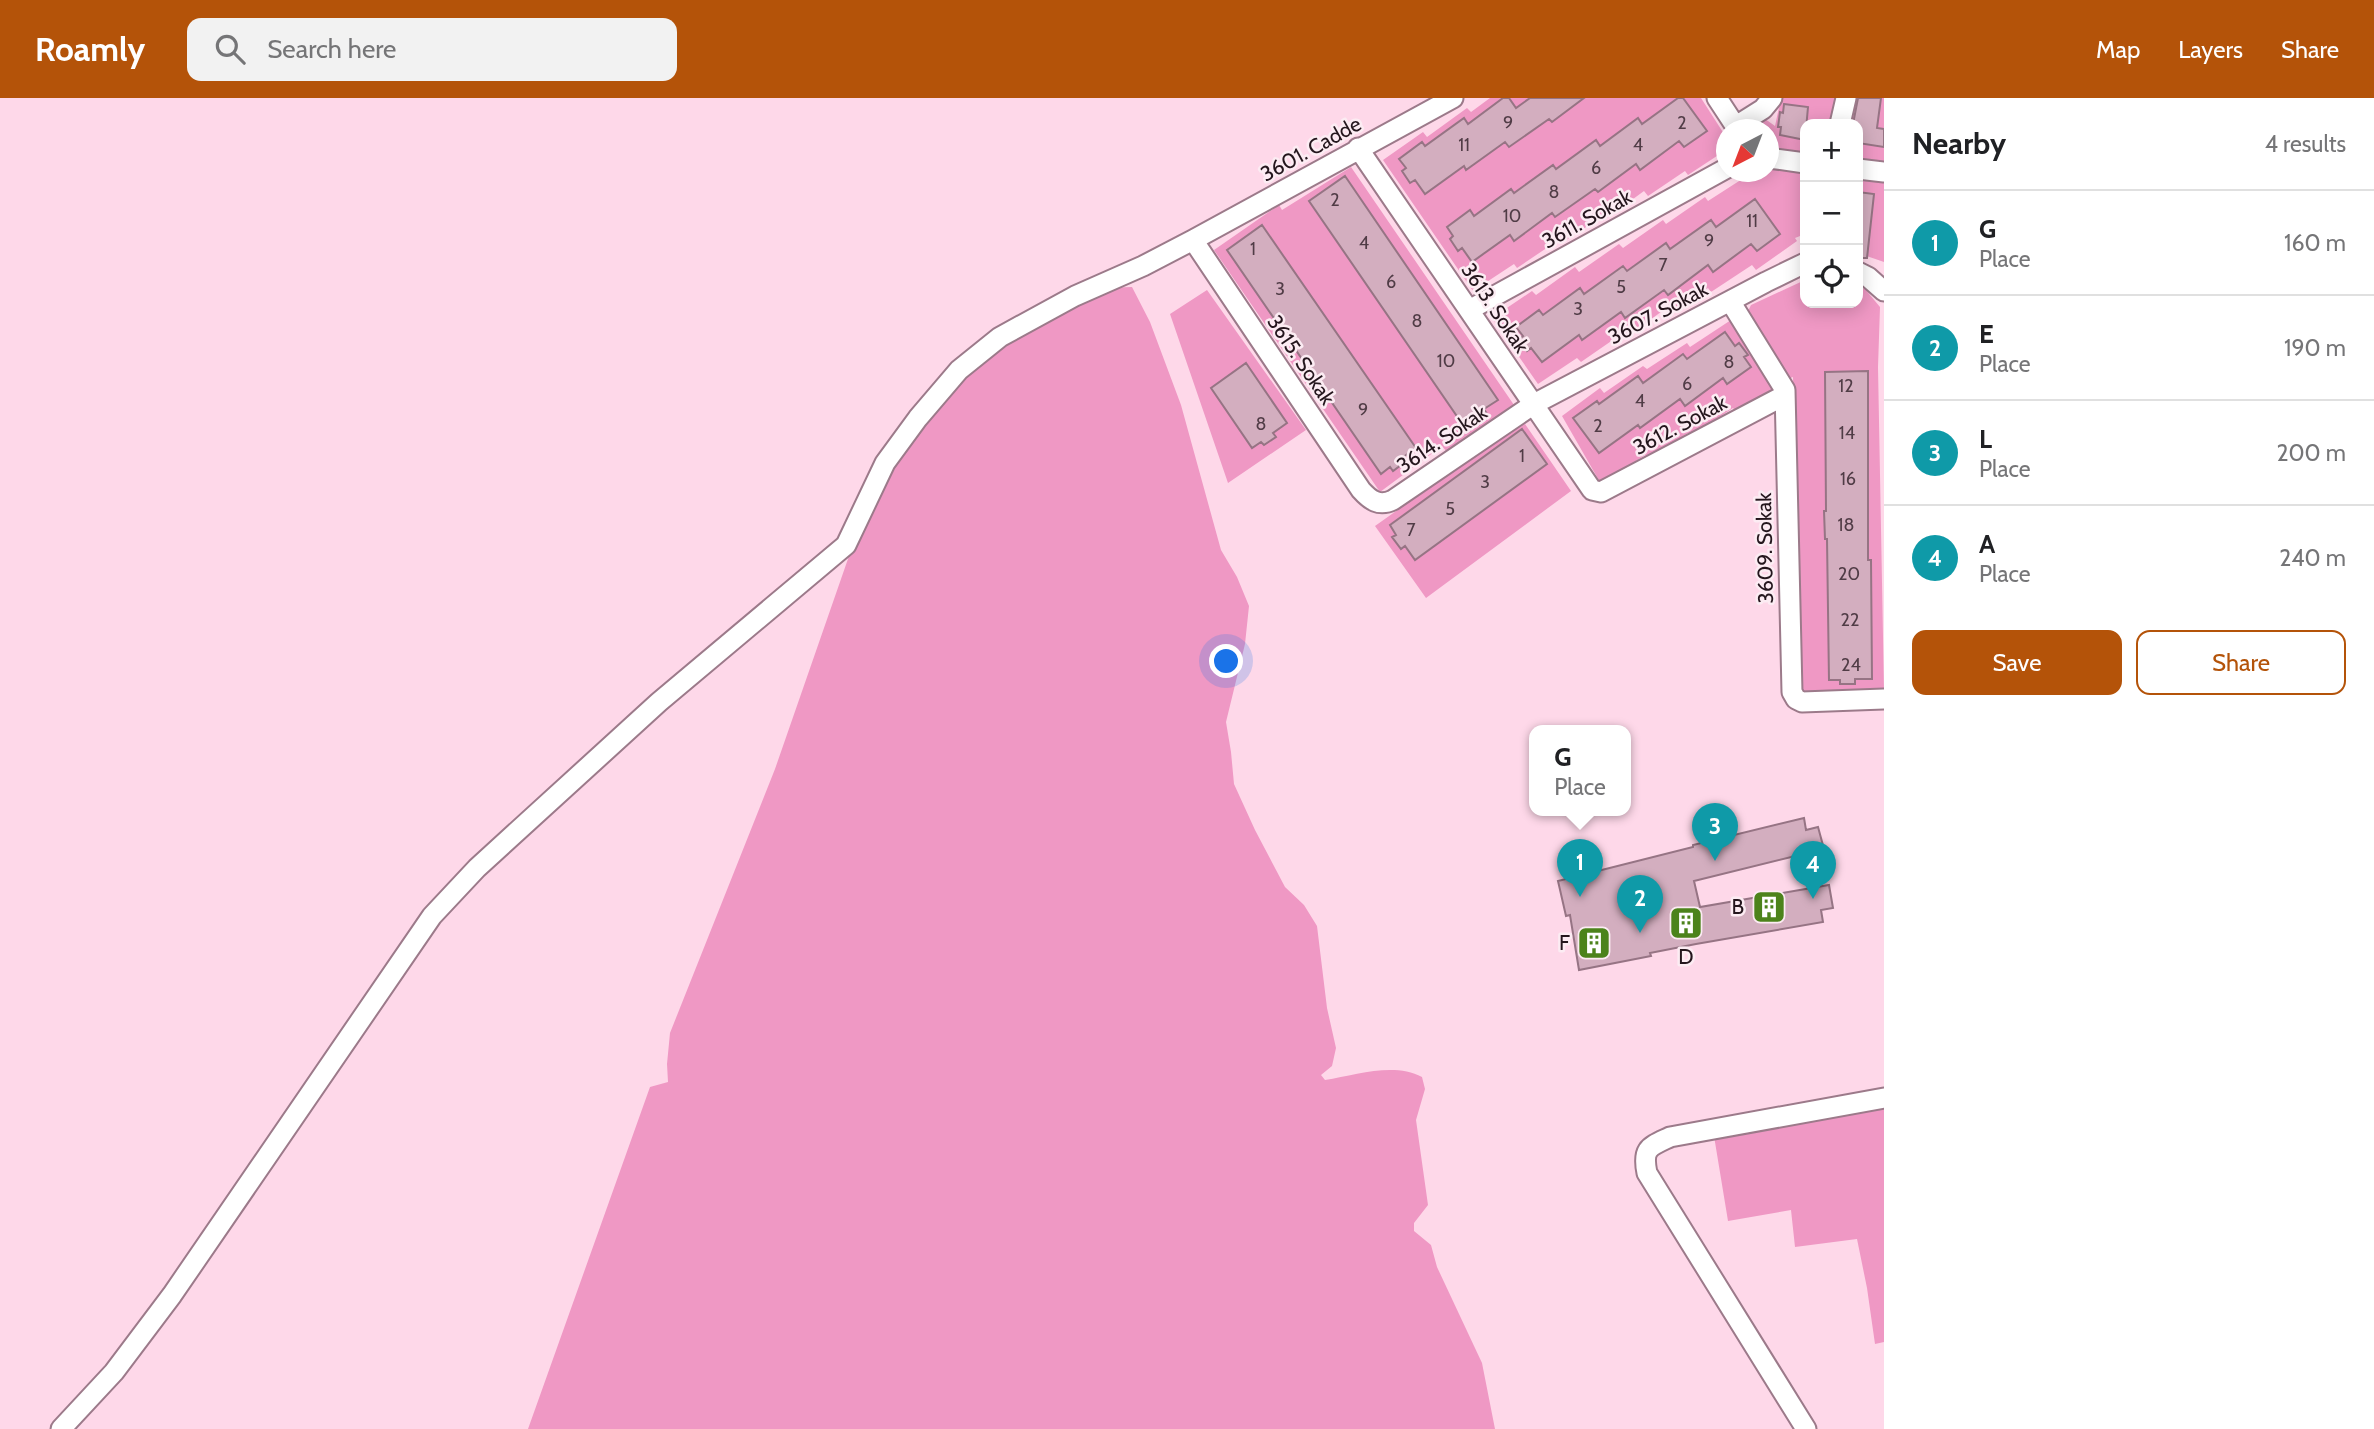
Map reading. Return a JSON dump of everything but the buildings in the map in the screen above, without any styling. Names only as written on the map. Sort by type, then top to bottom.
[{"type":"street","name":"3601. Cadde","points":[[61,1429],[114,1372],[172,1295],[432,916],[477,868],[659,702],[846,545],[885,463],[918,418],[959,370],[1000,337],[1036,316],[1193,240],[1453,98]]},
{"type":"street","points":[[1717,98],[1731,119]]},
{"type":"street","points":[[1749,119],[1772,98]]},
{"type":"street","points":[[1841,119],[1846,98]]},
{"type":"street","name":"3613. Sokak","points":[[1358,148],[1588,486],[1596,492]]},
{"type":"street","points":[[1779,159],[1800,162]]},
{"type":"street","points":[[1863,170],[1884,172]]},
{"type":"street","name":"3611. Sokak","points":[[1469,310],[1716,174]]},
{"type":"street","name":"3615. Sokak","points":[[1193,240],[1361,490],[1374,502]]},
{"type":"street","name":"3607. Sokak","points":[[1534,404],[1800,266]]},
{"type":"street","points":[[1863,275],[1883,288]]},
{"type":"street","points":[[1730,301],[1785,390],[1785,396]]},
{"type":"street","name":"3612. Sokak","points":[[1596,492],[1605,490],[1785,396]]},
{"type":"street","name":"3609. Sokak","points":[[1785,396],[1790,686],[1796,699],[1810,702],[1884,699]]},
{"type":"street","name":"3614. Sokak","points":[[1374,502],[1381,504],[1393,500],[1534,404]]},
{"type":"street","points":[[1805,1429],[1647,1173],[1644,1157],[1650,1146],[1670,1137],[1884,1098]]},
{"type":"shaded area","points":[[1490,98],[1701,98],[1716,121],[1716,157],[1688,175],[1685,171],[1648,196],[1644,191],[1603,221],[1600,218],[1560,244],[1557,241],[1517,268],[1514,264],[1473,291],[1383,160],[1423,132],[1427,137],[1467,108],[1471,112]]},
{"type":"shaded area","points":[[1781,98],[1840,98],[1835,119],[1800,119],[1800,154],[1779,152],[1779,119],[1776,119]]},
{"type":"shaded area","points":[[1853,98],[1884,98],[1884,162],[1863,160],[1863,119],[1848,119]]},
{"type":"shaded area","points":[[1779,166],[1800,168],[1800,236],[1795,238],[1797,241],[1756,270],[1752,265],[1711,292],[1708,288],[1669,314],[1665,309],[1624,339],[1620,335],[1581,362],[1577,358],[1538,384],[1492,318],[1532,291],[1536,295],[1575,267],[1579,272],[1619,244],[1623,248],[1663,220],[1666,224],[1705,197],[1708,201],[1738,182],[1779,182]]},
{"type":"shaded area","points":[[1351,167],[1514,405],[1447,452],[1442,446],[1380,492],[1214,250],[1279,205],[1282,210]]},
{"type":"shaded area","points":[[1863,178],[1884,180],[1884,262],[1863,255]]},
{"type":"shaded area","points":[[1800,282],[1800,308],[1863,308],[1863,288],[1880,307],[1878,367],[1884,690],[1800,695],[1793,377],[1788,379],[1750,318],[1748,311],[1751,305]]},
{"type":"shaded area","points":[[1132,287],[1150,322],[1181,405],[1221,550],[1237,577],[1249,606],[1245,644],[1226,722],[1234,784],[1285,887],[1304,905],[1317,926],[1327,1008],[1336,1048],[1332,1066],[1321,1075],[1325,1080],[1399,1070],[1422,1077],[1425,1089],[1416,1120],[1428,1205],[1414,1223],[1414,1231],[1431,1245],[1437,1267],[1482,1363],[1495,1429],[528,1429],[650,1087],[668,1082],[670,1033],[775,769],[849,556],[876,492],[905,446],[961,380],[995,348],[1101,288]]},
{"type":"shaded area","points":[[1207,290],[1306,430],[1228,483],[1170,314]]},
{"type":"shaded area","points":[[1731,320],[1777,386],[1736,413],[1733,408],[1691,436],[1688,433],[1648,458],[1645,455],[1601,484],[1562,416],[1600,388],[1604,393],[1643,366],[1647,369],[1687,343],[1690,347]]},
{"type":"shaded area","points":[[1523,421],[1571,491],[1426,598],[1375,526]]},
{"type":"shaded area","points":[[1884,1106],[1884,1342],[1875,1344],[1857,1239],[1795,1247],[1791,1210],[1728,1221],[1714,1136],[1840,1116]]},
{"type":"place","name":"L","points":[[1715,861]]},
{"type":"place","name":"G","points":[[1580,897]]},
{"type":"place","name":"A","points":[[1813,899]]},
{"type":"place","name":"B","points":[[1769,907]]},
{"type":"place","name":"D","points":[[1686,923]]},
{"type":"place","name":"E","points":[[1640,933]]},
{"type":"place","name":"F","points":[[1594,943]]}]
